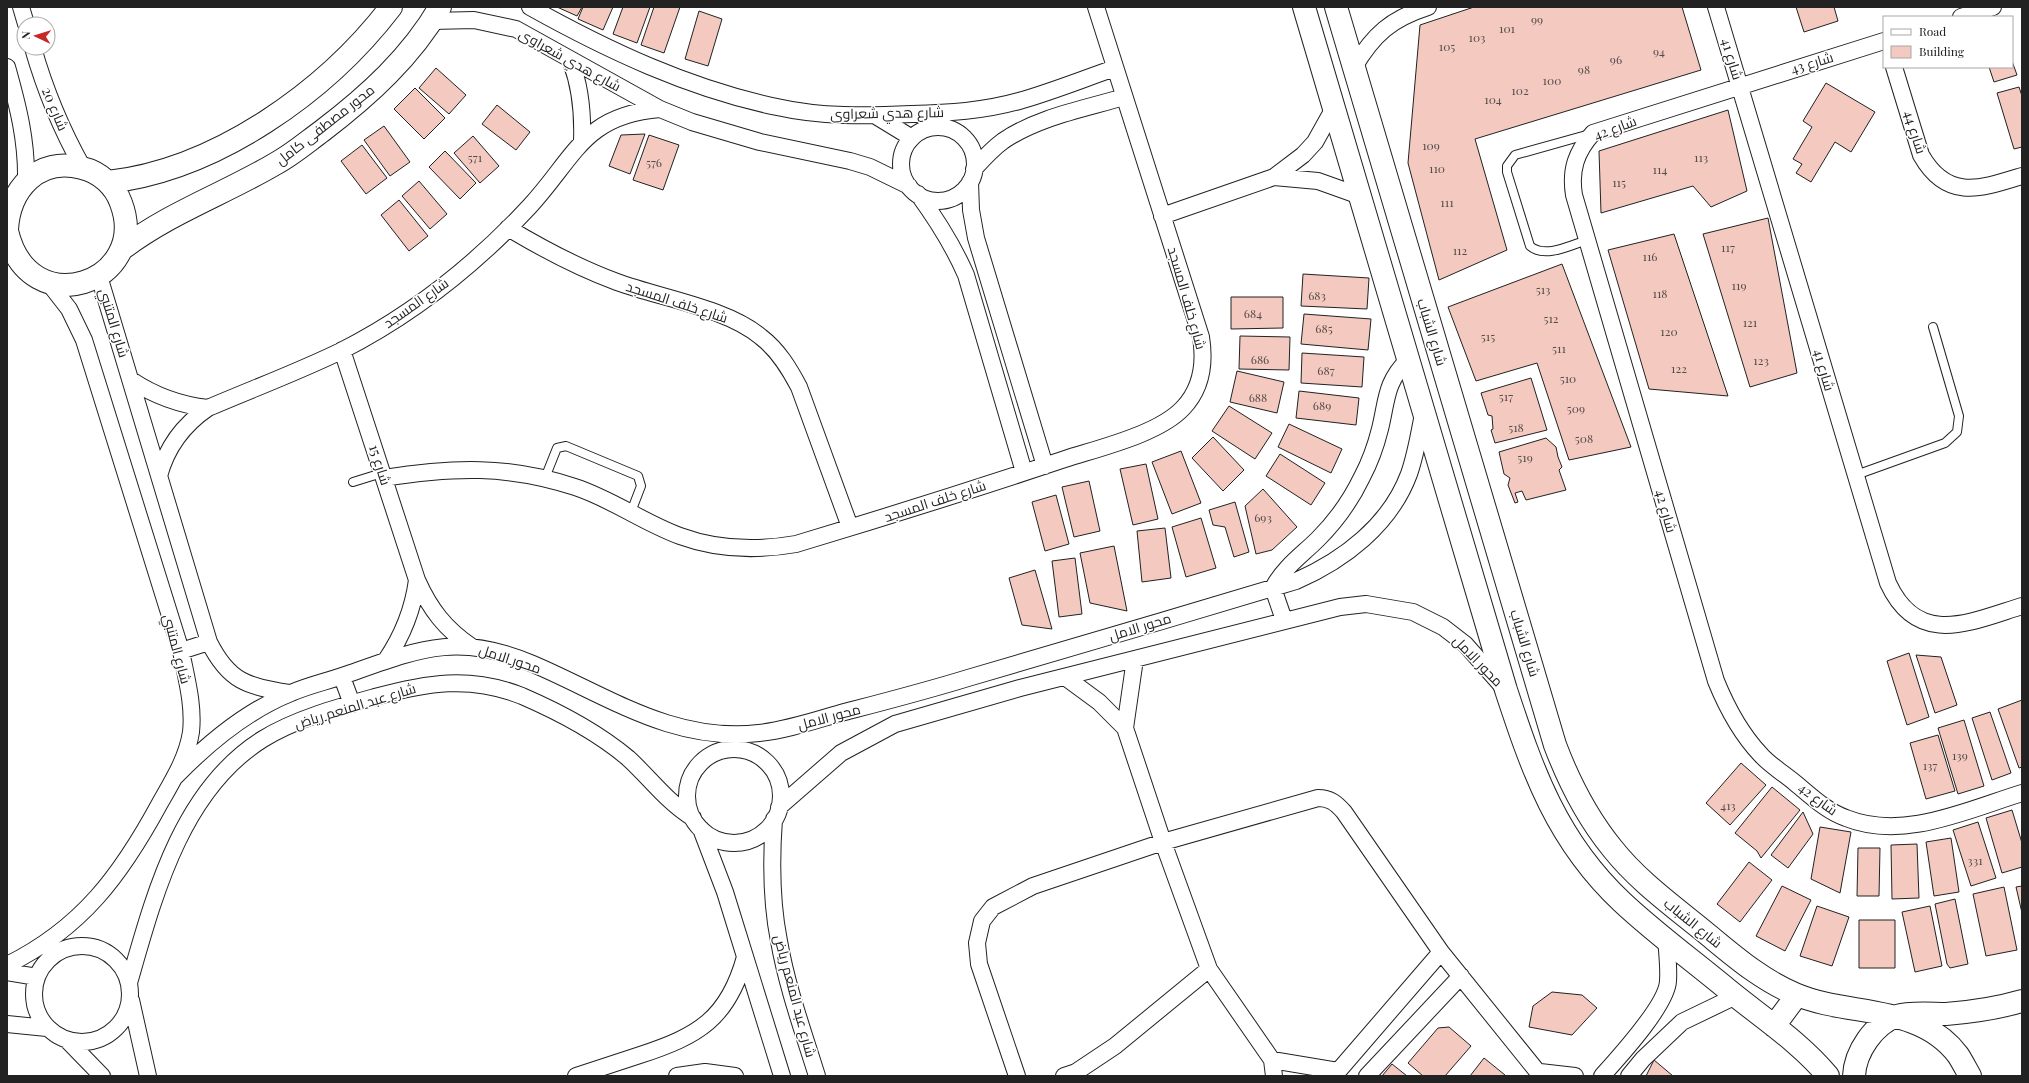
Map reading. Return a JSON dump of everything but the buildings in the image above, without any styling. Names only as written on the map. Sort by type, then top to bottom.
[{"type":"street","points":[[108,182],[140,177],[172,168],[223,146],[256,127],[288,107],[318,84],[367,37],[391,7]]},
{"type":"street","points":[[516,29],[529,7]]},
{"type":"street","name":"شارع هدي شعراوى","points":[[529,7],[618,53],[730,96],[778,108],[827,114],[876,116],[956,112],[1018,101],[1115,68]]},
{"type":"street","name":"شارع خلف المسجد","points":[[383,476],[447,470],[480,469],[513,472],[545,478],[577,488],[679,536],[709,545],[731,548],[774,548],[796,544],[1045,466],[1144,432],[1172,418],[1183,408],[1196,389],[1202,367],[1201,337],[1096,7]]},
{"type":"street","name":"شارع الشباب","points":[[1304,7],[1423,414],[1506,690],[1539,783],[1566,834],[1583,858],[1621,901],[1774,1026],[1808,1055],[1828,1076]]},
{"type":"street","name":"شارع الشباب","points":[[1336,7],[1555,745],[1566,773],[1583,806],[1612,848],[1654,891],[1756,974],[1797,995],[1845,1009],[1898,1016],[1918,1024],[1939,1037],[1958,1055],[1970,1076]]},
{"type":"street","points":[[1354,67],[1371,42],[1394,22],[1407,14],[1428,7]]},
{"type":"street","name":"شارع 41","points":[[1716,7],[1888,583],[1895,597],[1905,610],[1918,619],[1934,625],[1950,626],[1965,623],[2022,606]]},
{"type":"street","points":[[1964,16],[1993,7]]},
{"type":"street","name":"شارع هدي شعراوى","points":[[436,14],[516,29],[571,62],[660,109],[692,122],[760,142],[850,161],[870,167],[913,190],[944,232],[956,252],[966,275],[1024,472]]},
{"type":"street","name":"محور مصطفى كامل","points":[[122,249],[157,224],[276,164],[309,141],[361,101],[412,47],[436,14]]},
{"type":"street","name":"شارع 43","points":[[1740,86],[1883,41]]},
{"type":"street","name":"شارع 20","points":[[36,56],[49,98],[64,133],[83,168]]},
{"type":"street","points":[[571,62],[578,79],[581,99],[582,141]]},
{"type":"street","points":[[7,67],[12,99],[25,144],[26,182]]},
{"type":"street","name":"شارع 44","points":[[1894,68],[1921,155],[1928,167],[1936,176],[1947,184],[1959,188],[1972,189],[2022,176]]},
{"type":"street","name":"شارع 42","points":[[1740,86],[1593,134],[1583,144],[1577,155],[1573,168],[1572,182],[1587,240],[1716,680],[1728,708],[1748,740],[1762,757],[1828,809],[1845,818],[1863,824],[1888,827],[1920,823],[2022,793]]},
{"type":"street","points":[[1045,466],[976,238],[971,210],[972,175],[974,157],[970,145],[962,136],[952,130],[940,127],[930,128],[912,138],[906,146],[902,156],[904,176],[913,190],[927,199],[947,200],[956,196],[972,175],[1002,142],[1019,131],[1037,123],[1124,96]]},
{"type":"street","points":[[1162,216],[1274,176],[1290,167],[1311,146],[1334,108]]},
{"type":"street","name":"شارع المسجد","points":[[159,476],[162,464],[173,442],[188,423],[208,408],[306,367],[342,350],[399,317],[428,297],[476,258],[508,228],[553,179],[582,141],[605,124],[617,118],[644,110],[660,109]]},
{"type":"street","points":[[940,127],[956,112]]},
{"type":"street","points":[[876,116],[912,138]]},
{"type":"street","points":[[68,165],[83,168],[96,173],[108,182],[118,196],[125,213],[126,231],[122,249],[113,264],[99,276],[83,283],[66,286],[48,282],[17,270],[17,258],[10,245],[7,231],[8,216],[10,203],[26,182],[38,172],[52,167],[68,165]]},
{"type":"street","points":[[1274,176],[1318,181],[1360,196]]},
{"type":"street","name":"شارع خلف المسجد","points":[[508,228],[590,272],[729,318],[761,336],[776,351],[789,368],[799,387],[850,527]]},
{"type":"street","name":"شارع المتنبي","points":[[99,276],[209,642],[221,663],[238,680],[256,687],[289,693]]},
{"type":"street","name":"شارع المتنبي","points":[[7,965],[40,946],[81,914],[109,884],[131,854],[175,777],[186,755],[191,730],[190,696],[181,651],[84,340],[69,309],[48,282]]},
{"type":"street","name":"شارع 15","points":[[342,350],[417,580],[433,612],[444,625],[472,647]]},
{"type":"street","points":[[1284,620],[1273,588],[1284,570],[1318,539],[1335,520],[1350,499],[1363,476],[1373,452],[1390,383],[1401,367],[1408,360],[1438,350]]},
{"type":"street","points":[[131,380],[159,396],[191,406],[208,408]]},
{"type":"street","name":"محور الامل","points":[[175,777],[192,759],[231,727],[252,713],[289,693],[386,660],[421,650],[472,647],[509,656],[531,663],[643,717],[699,731],[727,734],[756,734],[784,730],[898,699],[1273,588],[1317,572],[1348,552],[1371,532],[1398,495],[1408,475],[1423,414]]},
{"type":"street","name":"شارع 15","points":[[386,660],[401,636],[407,622],[412,609],[417,580]]},
{"type":"street","name":"محور الامل","points":[[777,813],[841,753],[896,724],[1020,688],[1340,607],[1366,604],[1413,612],[1443,627],[1465,644],[1506,690]]},
{"type":"street","points":[[181,651],[209,642]]},
{"type":"street","points":[[1135,659],[1125,728],[1163,842],[1209,969],[1272,1060],[1274,1076]]},
{"type":"street","points":[[342,676],[352,704]]},
{"type":"street","points":[[1065,677],[1098,702],[1125,728]]},
{"type":"street","points":[[1506,690],[1536,680]]},
{"type":"street","name":"شارع عبد المنعم رياض","points":[[129,989],[147,919],[167,864],[203,797],[216,780],[241,755],[264,738],[283,729],[352,704],[417,686],[443,683],[469,683],[494,687],[519,695],[572,720],[610,744],[644,774],[671,802],[697,824]]},
{"type":"street","points":[[697,824],[712,838],[726,842],[740,842],[759,834],[777,813],[781,793],[778,779],[771,767],[761,757],[748,751],[728,749],[699,731]]},
{"type":"street","points":[[756,734],[728,749],[708,756],[698,765],[691,777],[687,791],[688,805],[725,892],[782,1076]]},
{"type":"street","points":[[1017,1076],[979,964],[977,943],[982,921],[993,907],[1033,886],[1163,842],[1318,798],[1327,798],[1336,803],[1344,812],[1442,952],[1540,1074],[1575,1076]]},
{"type":"street","name":"شارع عبد المنعم رياض","points":[[777,813],[773,892],[779,940],[788,984],[817,1076]]},
{"type":"street","points":[[78,946],[81,914]]},
{"type":"street","points":[[1602,1076],[1628,1047],[1649,1019],[1667,988],[1666,938]]},
{"type":"street","points":[[102,1076],[66,1039],[48,1028],[39,1017],[35,1004],[34,991],[37,977],[43,965],[53,956],[65,949],[78,946],[92,946],[104,951],[116,959],[124,970],[148,1076]]},
{"type":"street","points":[[1272,1060],[1336,1074],[1442,952]]},
{"type":"street","points":[[576,1076],[669,1046],[688,1038],[719,1012],[740,978],[746,957]]},
{"type":"street","points":[[1064,1076],[1076,1072],[1115,1046],[1209,969]]},
{"type":"street","points":[[7,972],[37,977]]},
{"type":"street","points":[[1366,1076],[1461,976]]},
{"type":"street","points":[[66,1039],[80,1042],[95,1040],[109,1034],[120,1023],[127,1010],[129,989]]},
{"type":"street","points":[[1774,1026],[1797,995]]},
{"type":"street","points":[[1629,1076],[1643,1059],[1682,1022],[1736,996]]},
{"type":"street","points":[[1854,1076],[1856,1062],[1868,1039],[1876,1030],[1898,1016],[1959,1013],[2022,1001]]},
{"type":"street","points":[[7,1024],[48,1028]]},
{"type":"street","points":[[1628,1047],[1643,1059]]},
{"type":"street","points":[[677,1076],[706,1072],[735,1076]]},
{"type":"lane","points":[[1587,240],[1547,252],[1541,252],[1530,246],[1507,172],[1507,166],[1515,155],[1593,134]]},
{"type":"lane","points":[[1856,475],[1945,443],[1956,432],[1959,416],[1933,327]]},
{"type":"lane","points":[[545,478],[557,448],[566,446],[638,476],[641,486],[630,512]]},
{"type":"lane","points":[[353,482],[383,476]]}]
